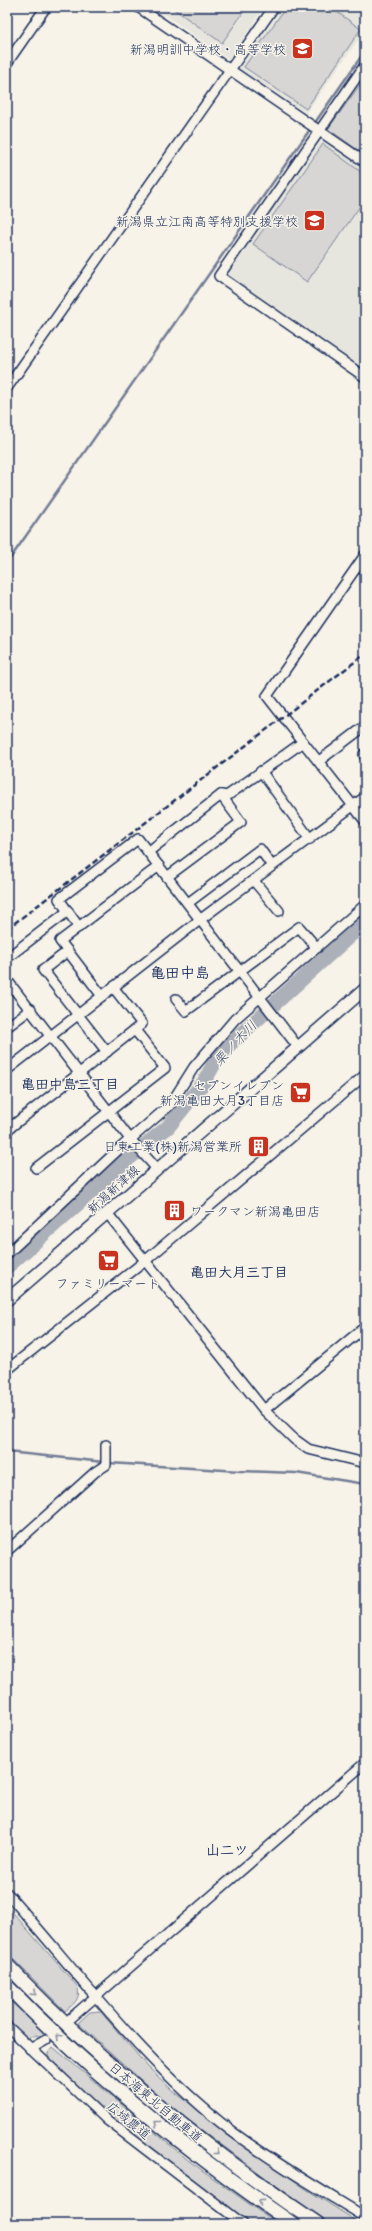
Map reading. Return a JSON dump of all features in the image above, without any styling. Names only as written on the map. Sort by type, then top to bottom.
[{"type":"highway","name":"日本海東北自動車道","points":[[7,1966],[70,2028],[150,2098],[234,2165],[318,2224]]},
{"type":"highway","name":"日本海東北自動車道","points":[[7,1986],[59,2037],[140,2108],[225,2176],[293,2224]]},
{"type":"main road","name":"新潟新津線","points":[[8,1296],[108,1214],[157,1169],[365,989]]},
{"type":"street","points":[[7,63],[46,7]]},
{"type":"street","points":[[138,7],[232,69],[365,162]]},
{"type":"street","points":[[7,388],[274,7]]},
{"type":"street","points":[[365,65],[219,276],[365,377]]},
{"type":"street","points":[[365,555],[267,696],[365,821]]},
{"type":"street","points":[[319,761],[365,726]]},
{"type":"street","points":[[148,852],[221,795],[227,796],[303,742]]},
{"type":"street","points":[[261,771],[310,838]]},
{"type":"street","points":[[167,877],[241,822],[221,795]]},
{"type":"street","points":[[7,1070],[201,919],[365,797]]},
{"type":"street","points":[[79,927],[59,899],[138,839],[298,1047]]},
{"type":"street","points":[[188,903],[260,849],[272,866]]},
{"type":"street","points":[[102,996],[60,941],[159,866]]},
{"type":"street","points":[[254,881],[279,911]]},
{"type":"street","points":[[7,1254],[130,1139],[170,1105],[194,1067],[235,1019],[365,905]]},
{"type":"street","points":[[7,958],[68,911]]},
{"type":"street","points":[[176,999],[186,1011],[299,926],[317,948]]},
{"type":"street","points":[[68,951],[43,970],[107,1052]]},
{"type":"street","points":[[7,980],[31,1009],[130,1139],[157,1169]]},
{"type":"street","points":[[7,1130],[142,1024],[113,987]]},
{"type":"street","points":[[7,1027],[31,1009]]},
{"type":"street","points":[[36,1168],[165,1068],[135,1030]]},
{"type":"street","points":[[7,1370],[145,1261],[363,1080]]},
{"type":"street","points":[[108,1214],[264,1410],[294,1439],[308,1449],[365,1463]]},
{"type":"street","points":[[264,1410],[365,1327]]},
{"type":"street","points":[[7,1551],[95,1472],[106,1465],[106,1445]]},
{"type":"street","points":[[71,2018],[365,1762]]},
{"type":"street","points":[[7,1893],[95,1996],[161,2069],[231,2130],[365,2217]]},
{"type":"street","name":"広域農道","points":[[7,2026],[107,2120],[243,2224]]},
{"type":"street","points":[[30,2049],[46,2040]]},
{"type":"shaded area","name":"新潟明訓中学校・高等学校","points":[[154,7],[264,7],[229,60]]},
{"type":"shaded area","points":[[171,7],[247,7],[222,43]]},
{"type":"shaded area","name":"新潟明訓中学校・高等学校","points":[[283,7],[365,7],[365,30],[306,113],[239,69]]},
{"type":"shaded area","name":"新潟明訓中学校・高等学校","points":[[286,7],[330,7],[361,29],[306,109],[244,67]]},
{"type":"shaded area","points":[[365,78],[365,155],[328,129]]},
{"type":"shaded area","name":"新潟県立江南高等特別支援学校","points":[[323,139],[365,170],[365,363],[362,367],[226,273]]},
{"type":"shaded area","points":[[323,144],[365,175],[365,199],[307,282],[253,244]]},
{"type":"shaded area","points":[[7,1906],[77,1986],[78,1997],[65,2011],[7,1953]]},
{"type":"shaded area","points":[[7,1998],[46,2035],[42,2039],[37,2035],[23,2039],[7,2022]]},
{"type":"shaded area","points":[[100,2011],[147,2066],[173,2091],[303,2187],[361,2224],[331,2224],[294,2199],[171,2107],[78,2023],[90,2012]]},
{"type":"shaded area","points":[[53,2047],[188,2160],[277,2224],[247,2224],[99,2110],[48,2063],[48,2053]]},
{"type":"waterway","points":[[314,124],[365,51]]},
{"type":"waterway","points":[[7,563],[311,128]]},
{"type":"waterway","name":"栗ノ木川","points":[[7,1267],[127,1160],[168,1127],[204,1082],[215,1062],[230,1044],[365,922]]},
{"type":"waterway","points":[[7,1452],[104,1462]]},
{"type":"waterway","points":[[109,1463],[296,1473],[365,1484]]},
{"type":"railway","points":[[7,929],[365,654]]},
{"type":"place","name":"新潟明訓中学校・高等学校","points":[[302,49]]},
{"type":"place","name":"新潟県立江南高等特別支援学校","points":[[314,221]]},
{"type":"place","name":"セブンイレブン 新潟亀田大月3丁目店","points":[[300,1092]]},
{"type":"place","name":"日東工業(株)新潟営業所","points":[[258,1146]]},
{"type":"place","name":"ワークマン新潟亀田店","points":[[174,1211]]},
{"type":"place","name":"ファミリーマート","points":[[108,1261]]},
{"type":"district","name":"亀田中島","points":[[180,973]]},
{"type":"district","name":"亀田中島三丁目","points":[[70,1084]]},
{"type":"district","name":"亀田大月三丁目","points":[[239,1272]]},
{"type":"district","name":"山二ツ","points":[[227,1850]]}]
